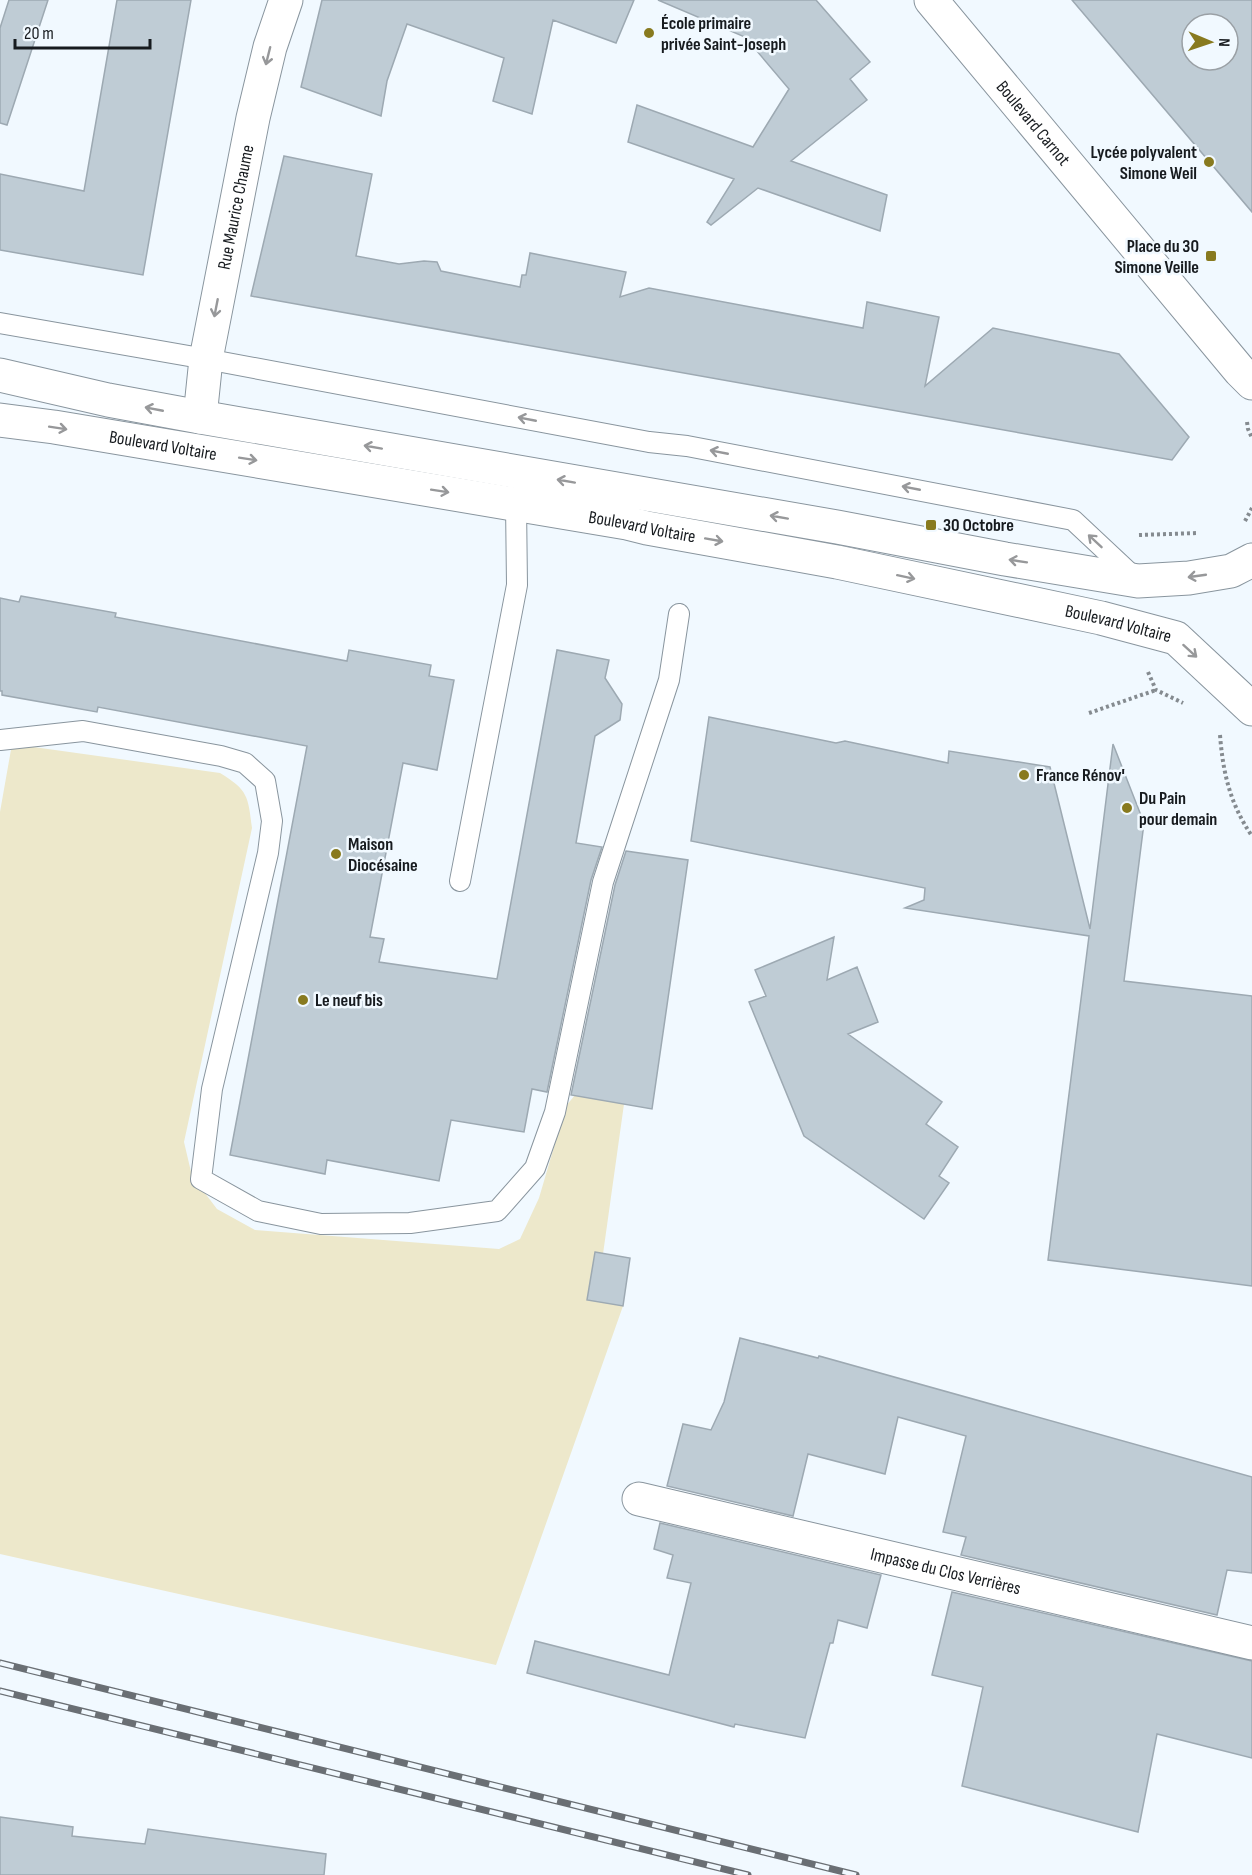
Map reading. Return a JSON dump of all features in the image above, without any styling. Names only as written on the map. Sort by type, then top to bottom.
[{"type":"street","name":"Rue Maurice Chaume","points":[[200,417],[206,359],[253,118],[270,47],[286,0]]},
{"type":"street","name":"Boulevard Carnot","points":[[932,0],[1252,383]]},
{"type":"street","name":"Boulevard Voltaire","points":[[0,375],[108,400],[200,417],[1138,581],[1189,578],[1231,571],[1252,560]]},
{"type":"street","name":"Boulevard Voltaire","points":[[0,420],[627,522],[647,528],[837,562],[1101,618],[1176,638],[1252,709]]},
{"type":"street","name":"Impasse du Clos Verrières","points":[[639,1498],[1252,1643]]},
{"type":"lane","points":[[0,323],[206,359],[637,440],[687,446],[1072,520],[1138,581]]},
{"type":"lane","points":[[460,881],[517,585],[516,504]]},
{"type":"lane","points":[[0,740],[83,731],[237,760],[245,763],[265,781],[272,822],[268,853],[212,1089],[201,1179],[258,1211],[321,1224],[410,1223],[497,1211],[536,1168],[555,1112],[603,882],[669,680],[678,614]]},
{"type":"path","points":[[1087,534],[1150,536],[1205,532]]},
{"type":"path","points":[[1089,713],[1156,690]]},
{"type":"shaded area","points":[[12,744],[220,773],[241,789],[248,801],[252,828],[184,1142],[192,1176],[217,1209],[255,1230],[499,1249],[520,1239],[539,1198],[566,1106],[575,1095],[624,1104],[603,1254],[587,1300],[623,1306],[496,1665],[0,1554],[0,812]]},
{"type":"building","points":[[9,0],[48,0],[7,125],[0,123],[0,28]]},
{"type":"building","points":[[117,0],[191,0],[143,275],[0,250],[0,174],[84,191]]},
{"type":"building","points":[[322,0],[634,0],[616,43],[553,20],[532,114],[493,101],[504,58],[407,24],[387,81],[381,116],[301,87]]},
{"type":"building","points":[[658,0],[816,0],[870,62],[850,79],[867,100],[791,161],[887,195],[880,231],[758,188],[711,225],[707,222],[734,179],[628,142],[637,105],[753,147],[789,89],[745,37]]},
{"type":"building","points":[[1072,0],[1252,0],[1252,212]]},
{"type":"building","points":[[284,156],[372,174],[356,256],[399,264],[437,262],[441,271],[520,287],[522,275],[526,275],[530,253],[626,272],[620,297],[649,288],[863,328],[867,302],[939,317],[925,386],[993,328],[1119,354],[1189,437],[1172,460],[251,296]]},
{"type":"building","points":[[21,596],[116,613],[115,617],[347,661],[349,650],[431,665],[429,676],[454,680],[437,770],[403,763],[370,937],[384,939],[379,962],[497,979],[557,650],[609,660],[605,678],[622,704],[620,720],[595,736],[576,843],[602,847],[591,880],[547,1092],[532,1089],[524,1132],[451,1120],[439,1181],[327,1160],[325,1174],[230,1155],[307,746],[98,707],[97,712],[2,695],[0,691],[0,598],[19,602]]},
{"type":"building","points":[[709,717],[836,743],[845,741],[948,763],[949,751],[1050,767],[1090,929],[1113,744],[1144,823],[1124,981],[1252,996],[1252,1286],[1048,1260],[1089,936],[905,908],[924,900],[925,888],[691,841]]},
{"type":"building","points":[[626,851],[688,860],[652,1109],[571,1095],[615,885]]},
{"type":"building","points":[[834,937],[827,980],[857,967],[878,1022],[848,1034],[942,1102],[926,1124],[958,1147],[939,1176],[949,1183],[924,1219],[804,1136],[749,1002],[766,996],[755,970]]},
{"type":"building","points":[[595,1252],[630,1258],[623,1306],[587,1300]]},
{"type":"building","points":[[740,1338],[818,1358],[819,1356],[1252,1477],[1252,1573],[1227,1570],[1217,1615],[961,1555],[966,1537],[943,1532],[966,1436],[898,1417],[885,1474],[808,1454],[793,1516],[667,1486],[683,1424],[711,1430],[724,1402]]},
{"type":"building","points":[[660,1523],[881,1575],[867,1628],[838,1620],[805,1738],[735,1724],[734,1727],[527,1673],[535,1641],[669,1675],[691,1583],[667,1578],[673,1555],[654,1549]]},
{"type":"building","points":[[952,1592],[1252,1661],[1252,1758],[1157,1734],[1138,1832],[962,1786],[983,1687],[932,1675]]},
{"type":"building","points":[[0,1817],[73,1827],[72,1836],[145,1844],[148,1829],[326,1854],[324,1875],[0,1875]]},
{"type":"railway","points":[[0,1663],[856,1875]]},
{"type":"railway","points":[[0,1691],[748,1875]]},
{"type":"place","name":"École primaire privée Saint-Joseph","points":[[649,33]]},
{"type":"place","name":"Lycée polyvalent Simone Weil","points":[[1209,162]]},
{"type":"place","name":"Place du 30 Simone Veille","points":[[1211,256]]},
{"type":"place","name":"30 Octobre","points":[[931,525]]},
{"type":"place","name":"France Rénov'","points":[[1024,775]]},
{"type":"place","name":"Du Pain pour demain","points":[[1127,808]]},
{"type":"place","name":"Maison Diocésaine","points":[[336,854]]},
{"type":"place","name":"Le neuf bis","points":[[303,1000]]}]
